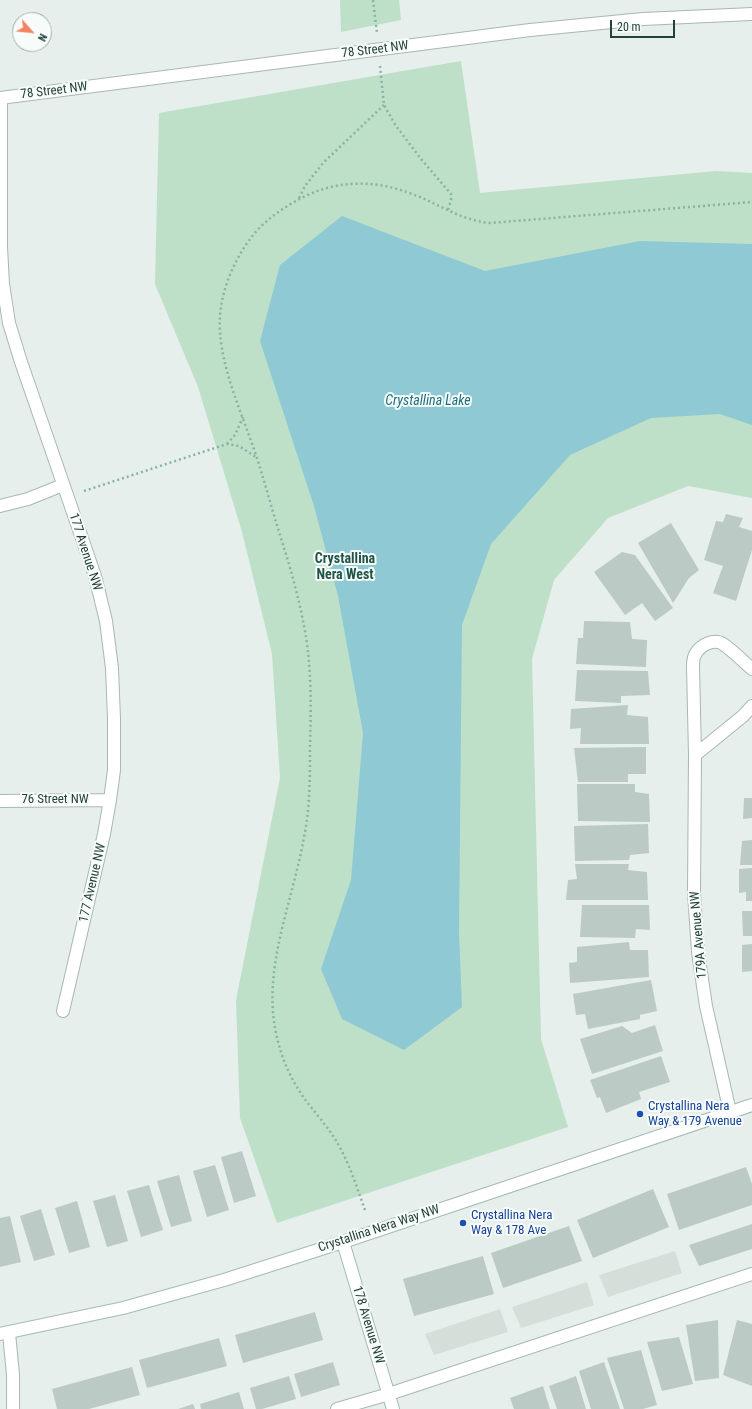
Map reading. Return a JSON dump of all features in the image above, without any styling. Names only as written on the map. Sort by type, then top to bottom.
[{"type":"street","name":"78 Street NW","points":[[0,98],[530,30],[636,20],[752,14]]},
{"type":"street","name":"177 Avenue NW","points":[[0,98],[1,247],[3,284],[9,323],[95,576],[106,621],[112,668],[114,770],[110,800],[104,834],[63,1011]]},
{"type":"street","points":[[0,506],[28,499],[63,485]]},
{"type":"street","name":"179A Avenue NW","points":[[730,1112],[706,1006],[698,952],[694,893],[694,655],[706,644],[714,642],[722,643],[752,669]]},
{"type":"street","points":[[695,755],[743,716],[752,706]]},
{"type":"street","name":"76 Street NW","points":[[0,800],[110,800]]},
{"type":"street","name":"Crystallina Nera Way NW","points":[[4,1333],[123,1308],[224,1280],[343,1242],[752,1105]]},
{"type":"street","name":"178 Avenue NW","points":[[343,1242],[394,1409]]},
{"type":"street","points":[[337,1409],[389,1394],[752,1274]]},
{"type":"street","points":[[4,1333],[13,1375],[13,1409]]},
{"type":"path","points":[[373,0],[384,105],[396,126],[421,159],[451,194],[448,210]]},
{"type":"path","points":[[299,198],[304,186],[323,163],[384,105]]},
{"type":"path","points":[[365,1210],[352,1174],[338,1144],[302,1096],[289,1073],[276,1035],[273,1017],[272,993],[274,970],[304,840],[309,806],[311,669],[305,627],[296,586],[257,457],[223,358],[220,333],[220,314],[226,286],[237,259],[255,232],[269,218],[299,198],[319,190],[335,186],[364,183],[396,188],[476,222],[752,202]]},
{"type":"path","points":[[227,444],[235,435],[243,416]]},
{"type":"path","points":[[83,491],[227,444],[239,446],[257,457]]},
{"type":"shaded area","points":[[675,1251],[682,1273],[608,1297],[599,1275]]},
{"type":"shaded area","points":[[587,1282],[594,1305],[521,1328],[512,1307]]},
{"type":"shaded area","points":[[500,1309],[508,1332],[434,1355],[425,1334]]},
{"type":"green space","points":[[340,0],[399,0],[401,20],[341,32]]},
{"type":"green space","points":[[461,61],[480,193],[716,171],[752,173],[752,498],[688,486],[608,518],[554,580],[532,659],[541,1039],[568,1127],[277,1223],[240,1118],[236,1000],[280,778],[272,654],[242,532],[198,387],[155,284],[159,113]]},
{"type":"water","name":"Crystallina Lake","points":[[342,216],[485,271],[640,241],[752,244],[752,425],[720,414],[651,418],[570,455],[491,544],[462,625],[459,932],[462,1007],[404,1050],[342,1019],[321,969],[351,880],[363,733],[338,596],[314,506],[260,341],[280,265]]},
{"type":"building","points":[[726,514],[743,518],[739,527],[752,531],[752,550],[736,601],[713,593],[723,566],[704,560],[716,521],[723,522]]},
{"type":"building","points":[[671,523],[699,570],[689,578],[673,603],[638,543]]},
{"type":"building","points":[[622,552],[635,555],[673,608],[655,621],[642,603],[625,615],[594,572]]},
{"type":"building","points":[[584,621],[630,622],[632,639],[647,640],[646,667],[576,664],[578,638],[583,638]]},
{"type":"building","points":[[577,670],[648,671],[650,695],[621,696],[621,703],[575,701]]},
{"type":"building","points":[[628,705],[627,715],[648,717],[649,744],[580,744],[581,728],[570,729],[571,709]]},
{"type":"building","points":[[646,747],[646,774],[628,774],[628,782],[578,782],[574,748]]},
{"type":"building","points":[[577,784],[635,784],[635,792],[649,794],[650,822],[578,821]]},
{"type":"building","points":[[744,798],[752,798],[752,818],[743,819]]},
{"type":"building","points":[[648,824],[649,853],[630,855],[629,860],[575,861],[574,826]]},
{"type":"building","points":[[752,840],[752,865],[740,865],[742,841]]},
{"type":"building","points":[[575,864],[629,864],[628,870],[647,872],[648,900],[566,900],[568,880],[577,879]]},
{"type":"building","points":[[752,868],[752,901],[746,901],[746,892],[739,893],[739,869]]},
{"type":"building","points":[[582,905],[649,905],[650,930],[636,929],[635,938],[580,937]]},
{"type":"building","points":[[742,911],[752,911],[752,936],[743,936]]},
{"type":"building","points":[[629,942],[630,950],[648,950],[649,977],[570,983],[569,963],[577,962],[577,947]]},
{"type":"building","points":[[752,944],[752,971],[742,972],[742,945]]},
{"type":"building","points":[[651,980],[657,1011],[640,1015],[640,1019],[588,1029],[585,1014],[576,1015],[573,994]]},
{"type":"building","points":[[655,1025],[663,1051],[592,1074],[580,1039],[622,1026],[632,1033]]},
{"type":"building","points":[[661,1056],[670,1082],[639,1092],[641,1099],[606,1113],[600,1097],[597,1098],[590,1080]]},
{"type":"building","points":[[242,1151],[256,1196],[234,1203],[221,1157]]},
{"type":"building","points":[[215,1165],[229,1210],[207,1217],[193,1171]]},
{"type":"building","points":[[746,1167],[752,1184],[752,1205],[679,1230],[667,1194]]},
{"type":"building","points":[[179,1175],[192,1221],[171,1227],[157,1181]]},
{"type":"building","points":[[149,1185],[163,1230],[141,1237],[127,1191]]},
{"type":"building","points":[[653,1189],[669,1227],[593,1258],[577,1220]]},
{"type":"building","points":[[115,1195],[128,1241],[107,1247],[93,1201]]},
{"type":"building","points":[[77,1201],[90,1247],[69,1253],[55,1208]]},
{"type":"building","points":[[41,1209],[55,1255],[34,1261],[20,1216]]},
{"type":"building","points":[[10,1216],[21,1262],[0,1267],[0,1218]]},
{"type":"building","points":[[752,1224],[752,1249],[699,1266],[689,1245]]},
{"type":"building","points":[[569,1226],[582,1261],[503,1288],[491,1253]]},
{"type":"building","points":[[483,1256],[494,1294],[414,1316],[403,1279]]},
{"type":"building","points":[[315,1312],[323,1340],[243,1363],[235,1335]]},
{"type":"building","points":[[718,1320],[719,1378],[695,1381],[686,1325]]},
{"type":"building","points":[[737,1320],[752,1324],[752,1386],[723,1375]]},
{"type":"building","points":[[679,1337],[693,1384],[662,1391],[647,1342]]},
{"type":"building","points":[[219,1338],[227,1366],[147,1388],[139,1360]]},
{"type":"building","points":[[641,1350],[657,1405],[643,1409],[624,1409],[607,1358]]},
{"type":"building","points":[[333,1362],[340,1385],[301,1397],[294,1374]]},
{"type":"building","points":[[604,1362],[620,1409],[591,1409],[579,1371]]},
{"type":"building","points":[[132,1367],[140,1395],[89,1409],[57,1409],[52,1389]]},
{"type":"building","points":[[289,1376],[296,1399],[262,1409],[256,1409],[250,1388]]},
{"type":"building","points":[[576,1376],[586,1409],[557,1409],[549,1386]]},
{"type":"building","points":[[543,1386],[550,1409],[514,1409],[510,1398]]},
{"type":"building","points":[[239,1392],[244,1409],[201,1409],[200,1404]]},
{"type":"building","points":[[193,1404],[195,1409],[178,1409]]},
{"type":"place","name":"Crystallina Nera Way & 179 Avenue","points":[[640,1114]]},
{"type":"place","name":"Crystallina Nera Way & 178 Ave","points":[[463,1223]]},
{"type":"district","name":"Crystallina Nera West","points":[[345,568]]}]
